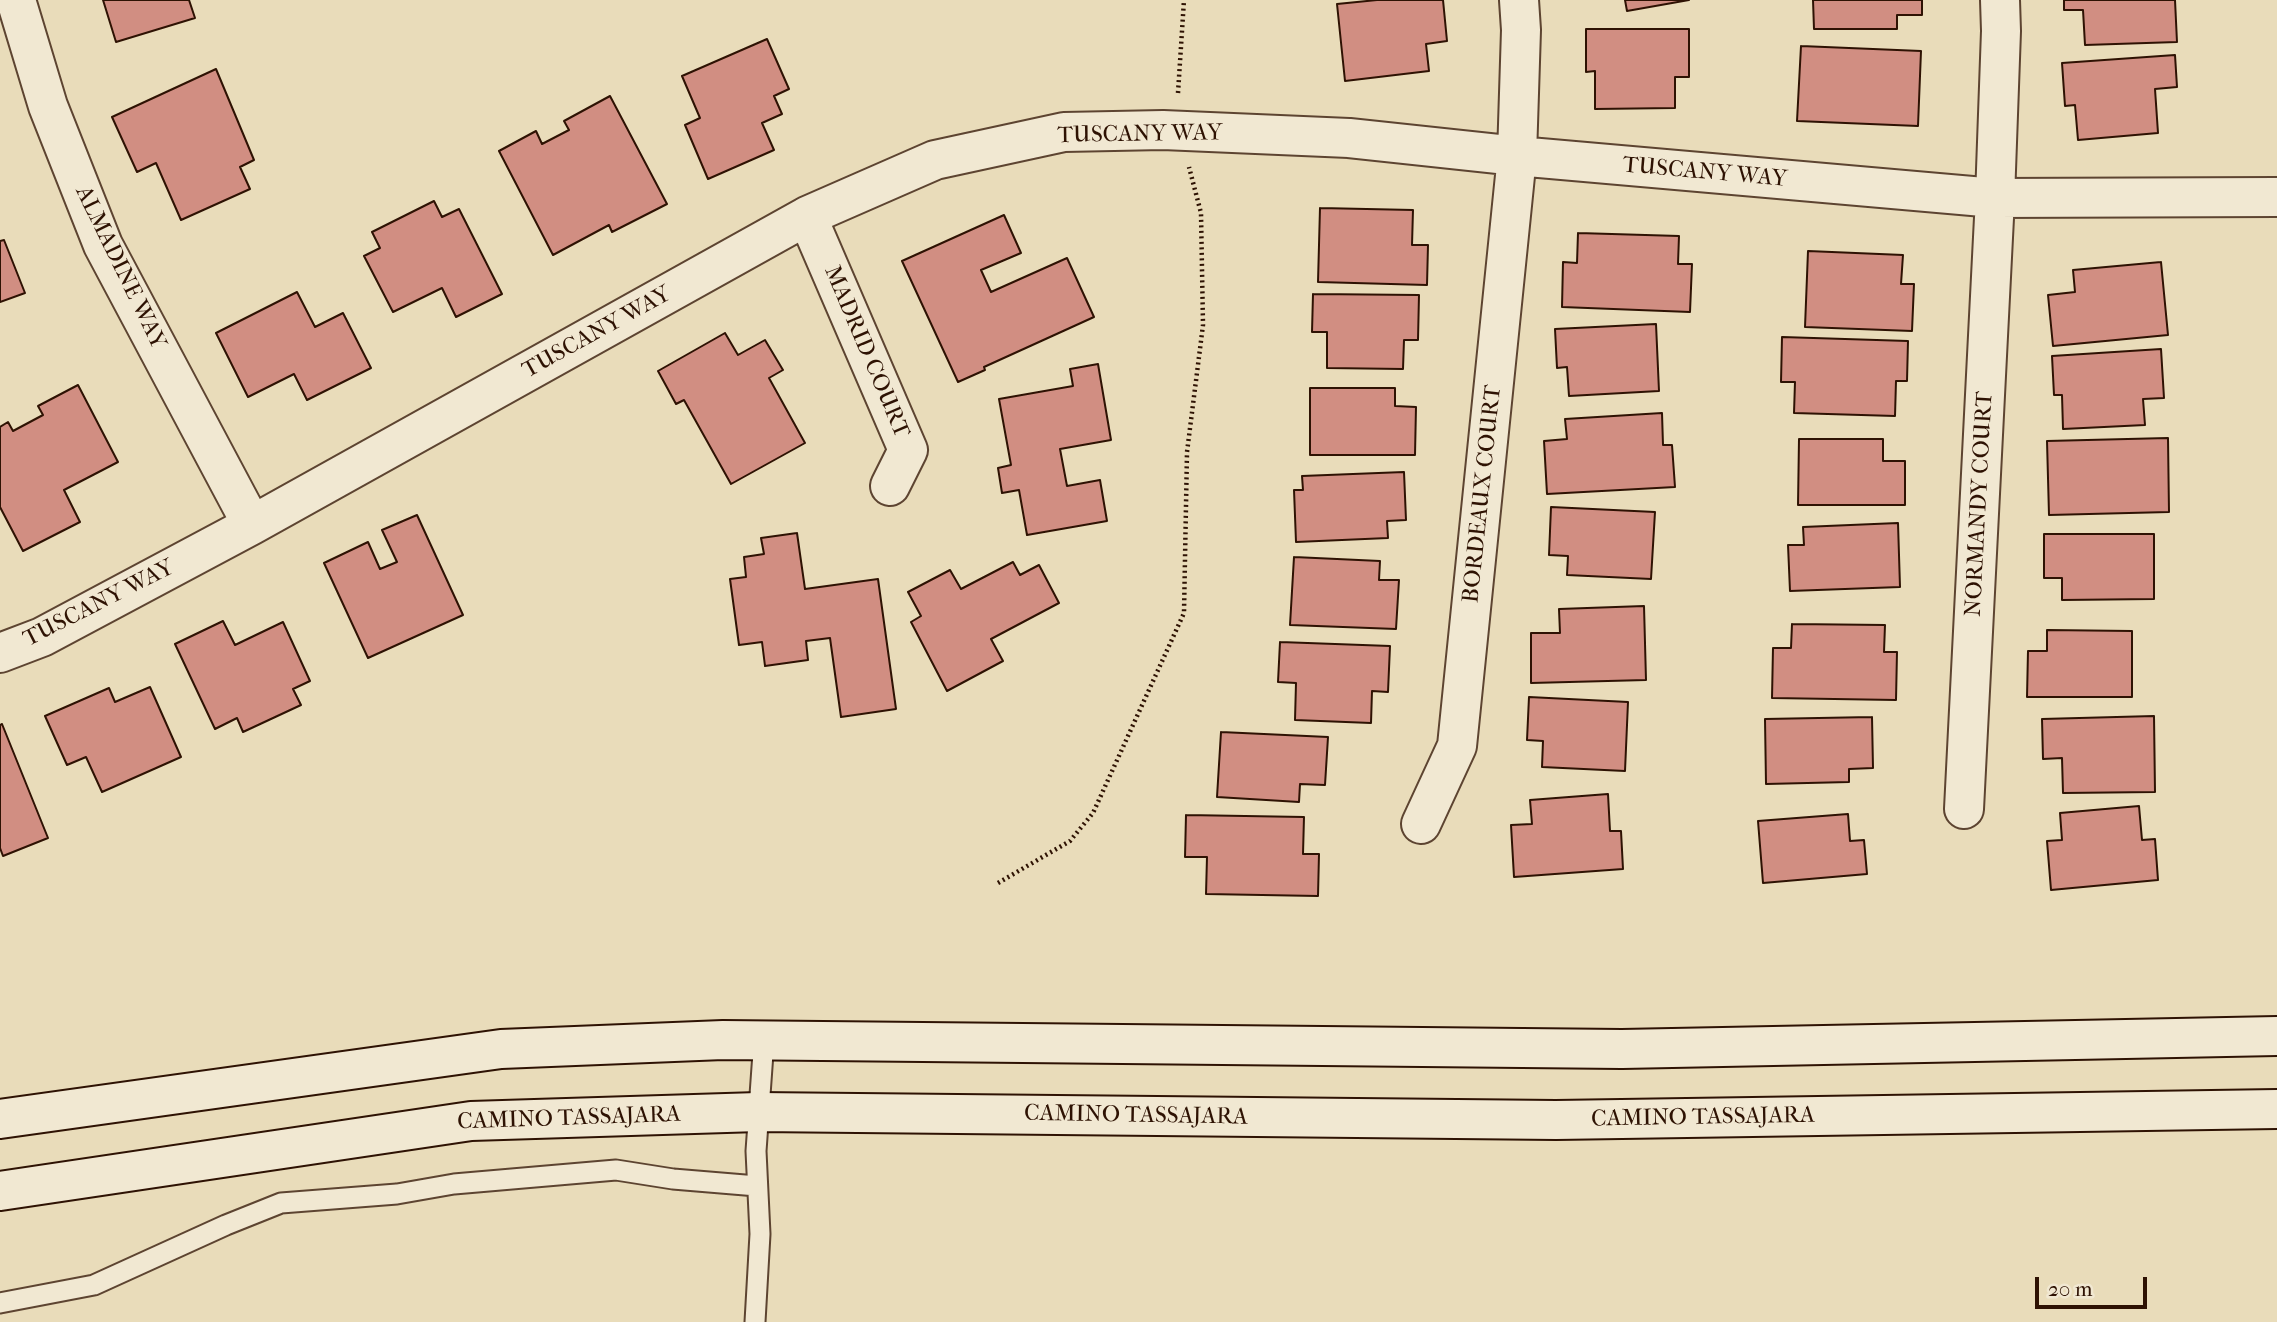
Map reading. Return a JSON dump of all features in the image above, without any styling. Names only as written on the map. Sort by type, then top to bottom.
[{"type":"street","name":"ALMADINE WAY","points":[[16,0],[48,106],[103,245],[252,525]]},
{"type":"street","name":"BORDEAUX COURT","points":[[1421,824],[1457,746],[1517,156],[1521,30],[1519,0]]},
{"type":"street","name":"NORMANDY COURT","points":[[1965,809],[1995,198],[2000,0]]},
{"type":"street","name":"TUSCANY WAY","points":[[0,653],[42,636],[252,525],[807,216],[935,160],[1064,132],[1180,131],[1349,138],[1517,156],[1995,198],[2277,197]]},
{"type":"street","name":"MADRID COURT","points":[[807,216],[908,450],[890,486]]},
{"type":"street","points":[[0,1119],[501,1049],[764,1039],[1622,1049],[2277,1036]]},
{"type":"street","name":"CAMINO TASSAJARA","points":[[0,1191],[471,1121],[758,1112],[1556,1120],[2277,1109]]},
{"type":"lane","points":[[755,1322],[758,1249],[756,1152],[764,1039]]},
{"type":"lane","points":[[0,1303],[94,1285],[281,1203],[397,1194],[454,1184],[615,1170],[673,1179],[757,1186]]},
{"type":"path","points":[[998,883],[1070,841],[1093,813],[1184,613],[1187,452],[1203,324],[1201,213],[1180,131],[1177,83],[1184,0]]},
{"type":"building","points":[[103,0],[189,0],[195,18],[116,42]]},
{"type":"building","points":[[1377,0],[1443,0],[1447,41],[1426,44],[1429,71],[1345,81],[1337,4]]},
{"type":"building","points":[[1625,0],[1689,0],[1627,11]]},
{"type":"building","points":[[1813,0],[1922,0],[1922,15],[1897,15],[1897,29],[1814,29]]},
{"type":"building","points":[[2064,0],[2175,0],[2177,42],[2085,45],[2083,10],[2064,10]]},
{"type":"building","points":[[1586,29],[1689,29],[1689,77],[1675,77],[1675,108],[1595,109],[1595,71],[1586,72]]},
{"type":"building","points":[[767,39],[789,89],[774,96],[782,114],[762,123],[774,150],[708,179],[685,125],[700,118],[682,76]]},
{"type":"building","points":[[1801,46],[1921,51],[1918,126],[1797,121]]},
{"type":"building","points":[[2175,55],[2177,87],[2155,89],[2158,133],[2078,140],[2075,105],[2065,106],[2062,63]]},
{"type":"building","points":[[216,69],[254,160],[240,167],[250,189],[181,220],[156,163],[137,172],[112,117]]},
{"type":"building","points":[[610,96],[667,204],[612,232],[609,225],[553,255],[499,151],[536,131],[542,144],[569,130],[564,121]]},
{"type":"building","points":[[434,201],[442,217],[459,209],[502,294],[456,317],[442,288],[393,312],[364,256],[380,248],[372,232]]},
{"type":"building","points":[[1320,208],[1413,210],[1412,245],[1428,245],[1427,285],[1318,282]]},
{"type":"building","points":[[1004,215],[1021,253],[981,270],[991,292],[1067,258],[1094,317],[984,367],[985,370],[958,382],[902,261]]},
{"type":"building","points":[[1578,233],[1679,236],[1678,264],[1692,264],[1690,312],[1562,307],[1563,262],[1577,263]]},
{"type":"building","points":[[4,240],[25,293],[0,302],[0,241]]},
{"type":"building","points":[[1808,251],[1903,255],[1901,284],[1914,284],[1912,331],[1805,327]]},
{"type":"building","points":[[2161,262],[2168,335],[2053,346],[2048,295],[2075,292],[2073,270]]},
{"type":"building","points":[[297,292],[315,327],[343,313],[371,368],[307,400],[294,374],[248,397],[216,333]]},
{"type":"building","points":[[1313,294],[1419,295],[1418,340],[1404,340],[1403,369],[1327,368],[1327,332],[1312,332]]},
{"type":"building","points":[[1656,324],[1659,391],[1569,396],[1567,367],[1557,368],[1555,329]]},
{"type":"building","points":[[725,333],[738,355],[765,340],[783,370],[769,378],[805,443],[731,484],[684,400],[676,404],[658,371]]},
{"type":"building","points":[[1782,337],[1908,341],[1907,381],[1896,381],[1895,416],[1794,413],[1795,382],[1781,382]]},
{"type":"building","points":[[2161,349],[2164,398],[2143,399],[2145,425],[2063,429],[2062,395],[2054,395],[2052,356]]},
{"type":"building","points":[[1098,364],[1111,440],[1060,449],[1067,486],[1100,480],[1107,521],[1027,535],[1019,490],[1002,493],[998,468],[1011,465],[999,399],[1073,386],[1070,369]]},
{"type":"building","points":[[78,385],[118,462],[64,490],[80,522],[23,551],[0,507],[0,427],[8,422],[13,431],[43,415],[38,406]]},
{"type":"building","points":[[1310,388],[1395,388],[1395,406],[1416,407],[1415,455],[1310,455]]},
{"type":"building","points":[[1662,413],[1663,445],[1672,445],[1675,487],[1547,494],[1544,441],[1567,439],[1565,419]]},
{"type":"building","points":[[2168,438],[2169,512],[2049,515],[2047,441]]},
{"type":"building","points":[[1799,439],[1883,439],[1883,461],[1905,461],[1905,505],[1798,505]]},
{"type":"building","points":[[1404,472],[1406,520],[1387,521],[1388,538],[1296,542],[1294,490],[1303,490],[1302,476]]},
{"type":"building","points":[[1551,507],[1655,512],[1651,579],[1567,575],[1568,556],[1549,555]]},
{"type":"building","points":[[417,515],[463,615],[368,658],[324,563],[368,542],[380,569],[397,562],[382,530]]},
{"type":"building","points":[[1898,523],[1900,587],[1790,591],[1788,545],[1804,545],[1803,527]]},
{"type":"building","points":[[797,533],[805,589],[878,579],[896,709],[841,717],[830,638],[806,641],[808,660],[765,666],[762,642],[739,645],[730,579],[746,577],[744,557],[764,554],[761,538]]},
{"type":"building","points":[[2044,534],[2154,534],[2154,599],[2062,600],[2062,578],[2044,578]]},
{"type":"building","points":[[1294,557],[1380,561],[1379,580],[1399,580],[1396,629],[1290,625]]},
{"type":"building","points":[[1013,562],[1020,575],[1039,565],[1059,603],[991,639],[1003,661],[947,691],[911,622],[921,616],[908,592],[950,570],[961,589]]},
{"type":"building","points":[[1644,606],[1646,680],[1531,683],[1531,633],[1560,633],[1559,609]]},
{"type":"building","points":[[223,621],[235,645],[283,622],[310,681],[293,689],[301,705],[243,732],[237,718],[215,729],[175,644]]},
{"type":"building","points":[[1792,624],[1885,625],[1884,652],[1897,652],[1896,700],[1772,698],[1773,648],[1791,648]]},
{"type":"building","points":[[2047,630],[2132,631],[2132,697],[2027,697],[2028,651],[2047,651]]},
{"type":"building","points":[[1280,642],[1390,646],[1388,692],[1372,691],[1371,723],[1295,720],[1296,683],[1278,682]]},
{"type":"building","points":[[150,687],[181,757],[102,792],[86,757],[67,765],[45,716],[109,688],[115,702]]},
{"type":"building","points":[[1529,697],[1628,702],[1625,771],[1542,767],[1543,741],[1527,740]]},
{"type":"building","points":[[2154,716],[2155,792],[2063,793],[2062,758],[2043,759],[2042,719]]},
{"type":"building","points":[[1872,717],[1873,768],[1849,769],[1849,782],[1766,784],[1765,719]]},
{"type":"building","points":[[2,724],[48,838],[3,856],[0,848]]},
{"type":"building","points":[[1221,732],[1328,737],[1325,785],[1300,784],[1299,802],[1217,797]]},
{"type":"building","points":[[1608,794],[1610,831],[1621,831],[1623,869],[1514,877],[1511,825],[1532,824],[1530,800]]},
{"type":"building","points":[[2139,806],[2142,840],[2155,839],[2158,880],[2051,890],[2047,841],[2062,840],[2060,813]]},
{"type":"building","points":[[1848,814],[1850,841],[1864,840],[1867,874],[1763,883],[1758,821]]},
{"type":"building","points":[[1186,815],[1304,817],[1303,854],[1319,854],[1318,896],[1206,894],[1207,857],[1185,857]]}]
